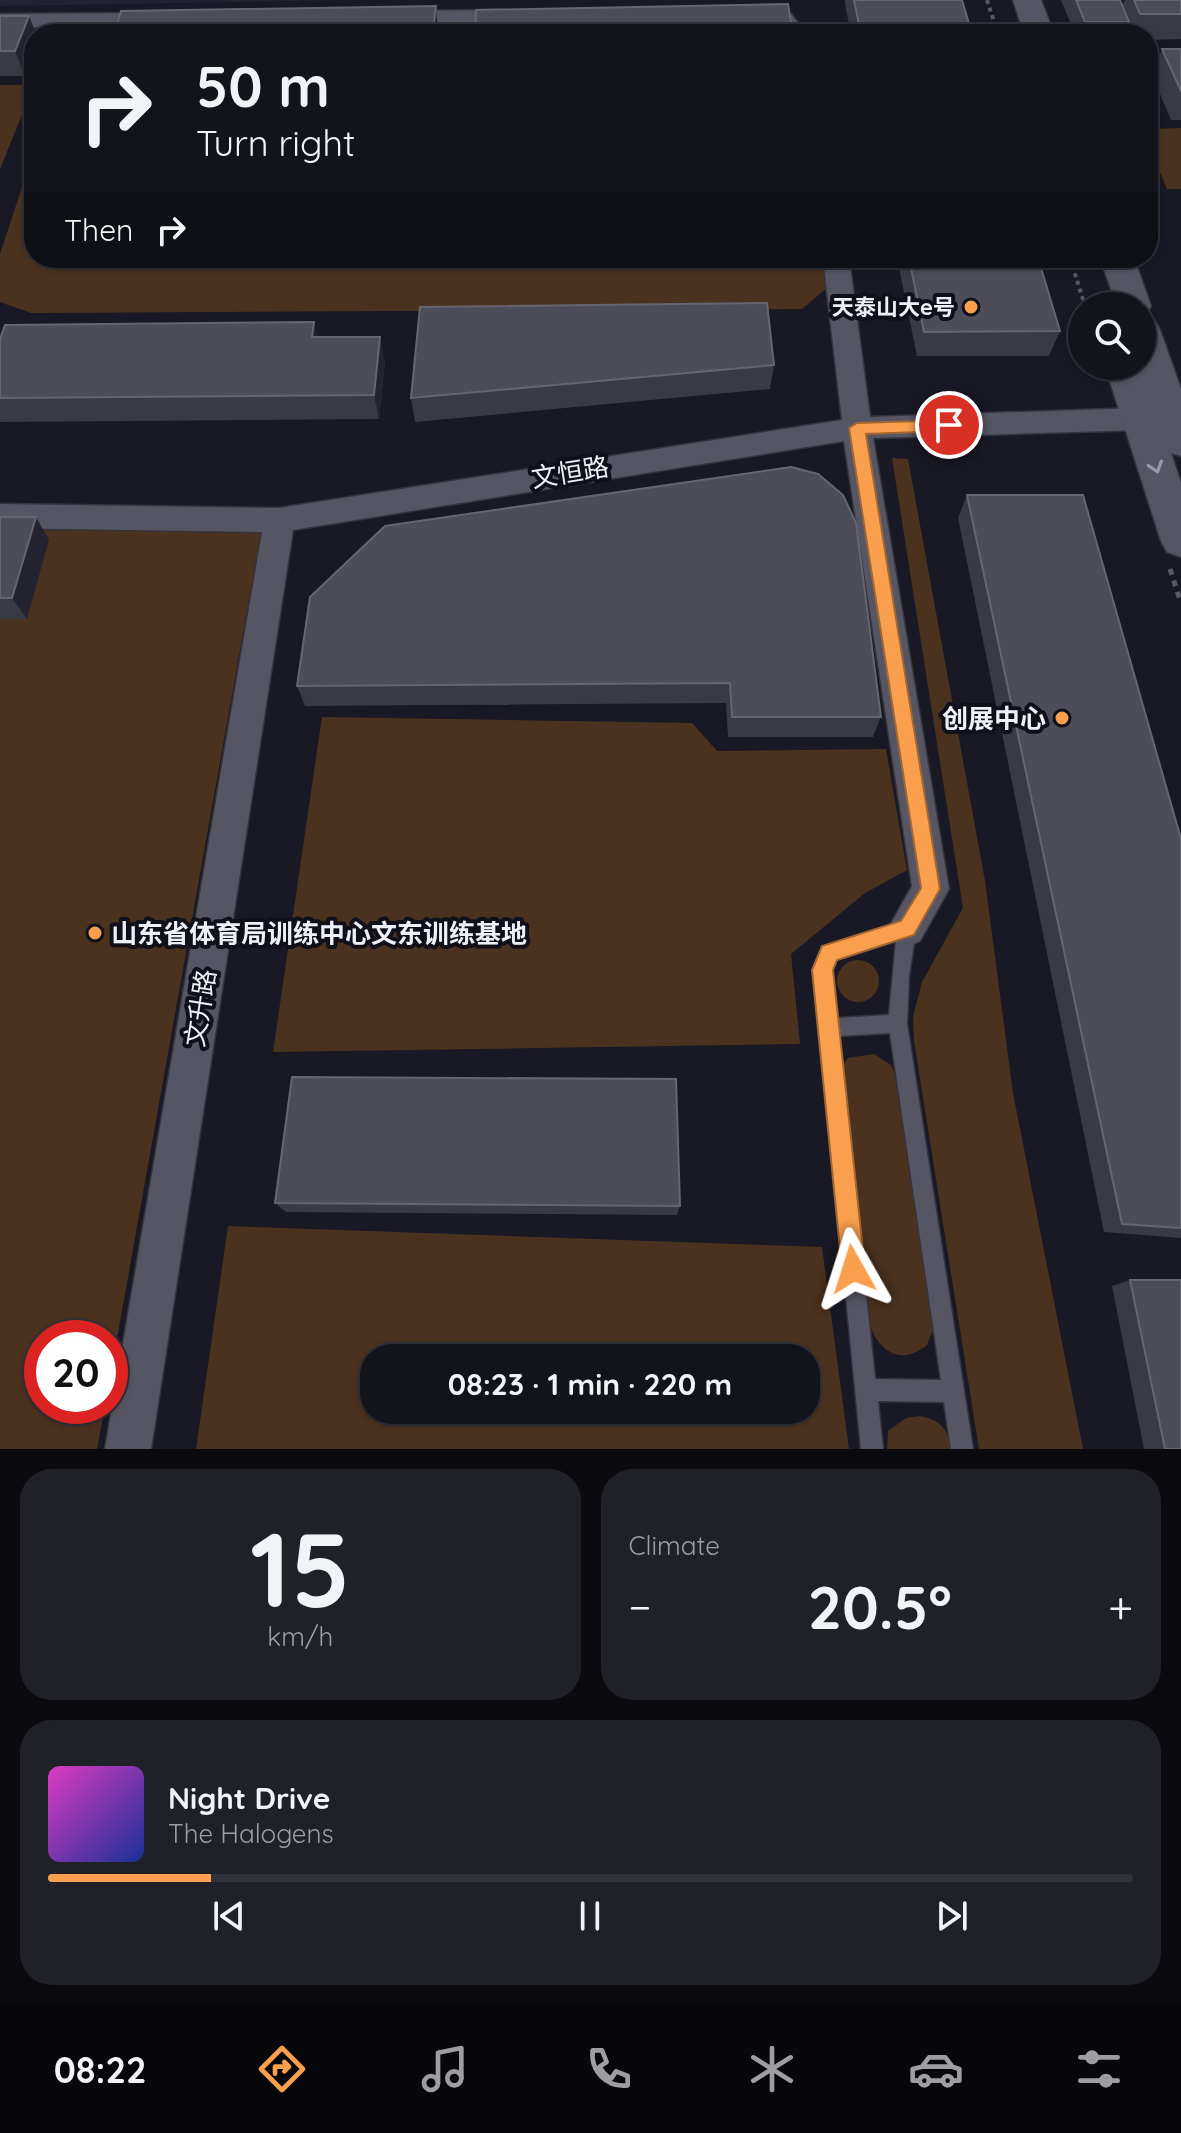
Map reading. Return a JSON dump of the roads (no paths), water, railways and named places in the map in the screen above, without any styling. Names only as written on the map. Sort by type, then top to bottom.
[{"type":"main road","points":[[1002,0],[1010,24]]},
{"type":"main road","points":[[1027,0],[1035,24]]},
{"type":"main road","points":[[1090,268],[1098,292]]},
{"type":"main road","points":[[1121,268],[1129,292]]},
{"type":"main road","points":[[1156,370],[1181,442]]},
{"type":"main road","points":[[1127,380],[1181,541]]},
{"type":"street","points":[[724,15],[781,17],[790,24]]},
{"type":"street","points":[[378,18],[535,17]]},
{"type":"street","points":[[0,21],[189,20]]},
{"type":"street","points":[[837,268],[857,428],[931,889],[907,929]]},
{"type":"street","name":"文恒路","points":[[0,516],[279,520],[857,428],[1140,419]]},
{"type":"street","name":"文升路","points":[[128,1449],[279,520]]},
{"type":"lane","points":[[872,1449],[823,970],[830,953],[907,929],[900,976],[898,1024],[962,1449]]},
{"type":"lane","points":[[828,1027],[898,1024]]},
{"type":"lane","points":[[866,1390],[953,1391]]},
{"type":"place","name":"天泰山大e号","points":[[971,307]]},
{"type":"place","name":"创展中心","points":[[1062,718]]},
{"type":"place","name":"山东省体育局训练中心文东训练基地","points":[[95,933]]}]
